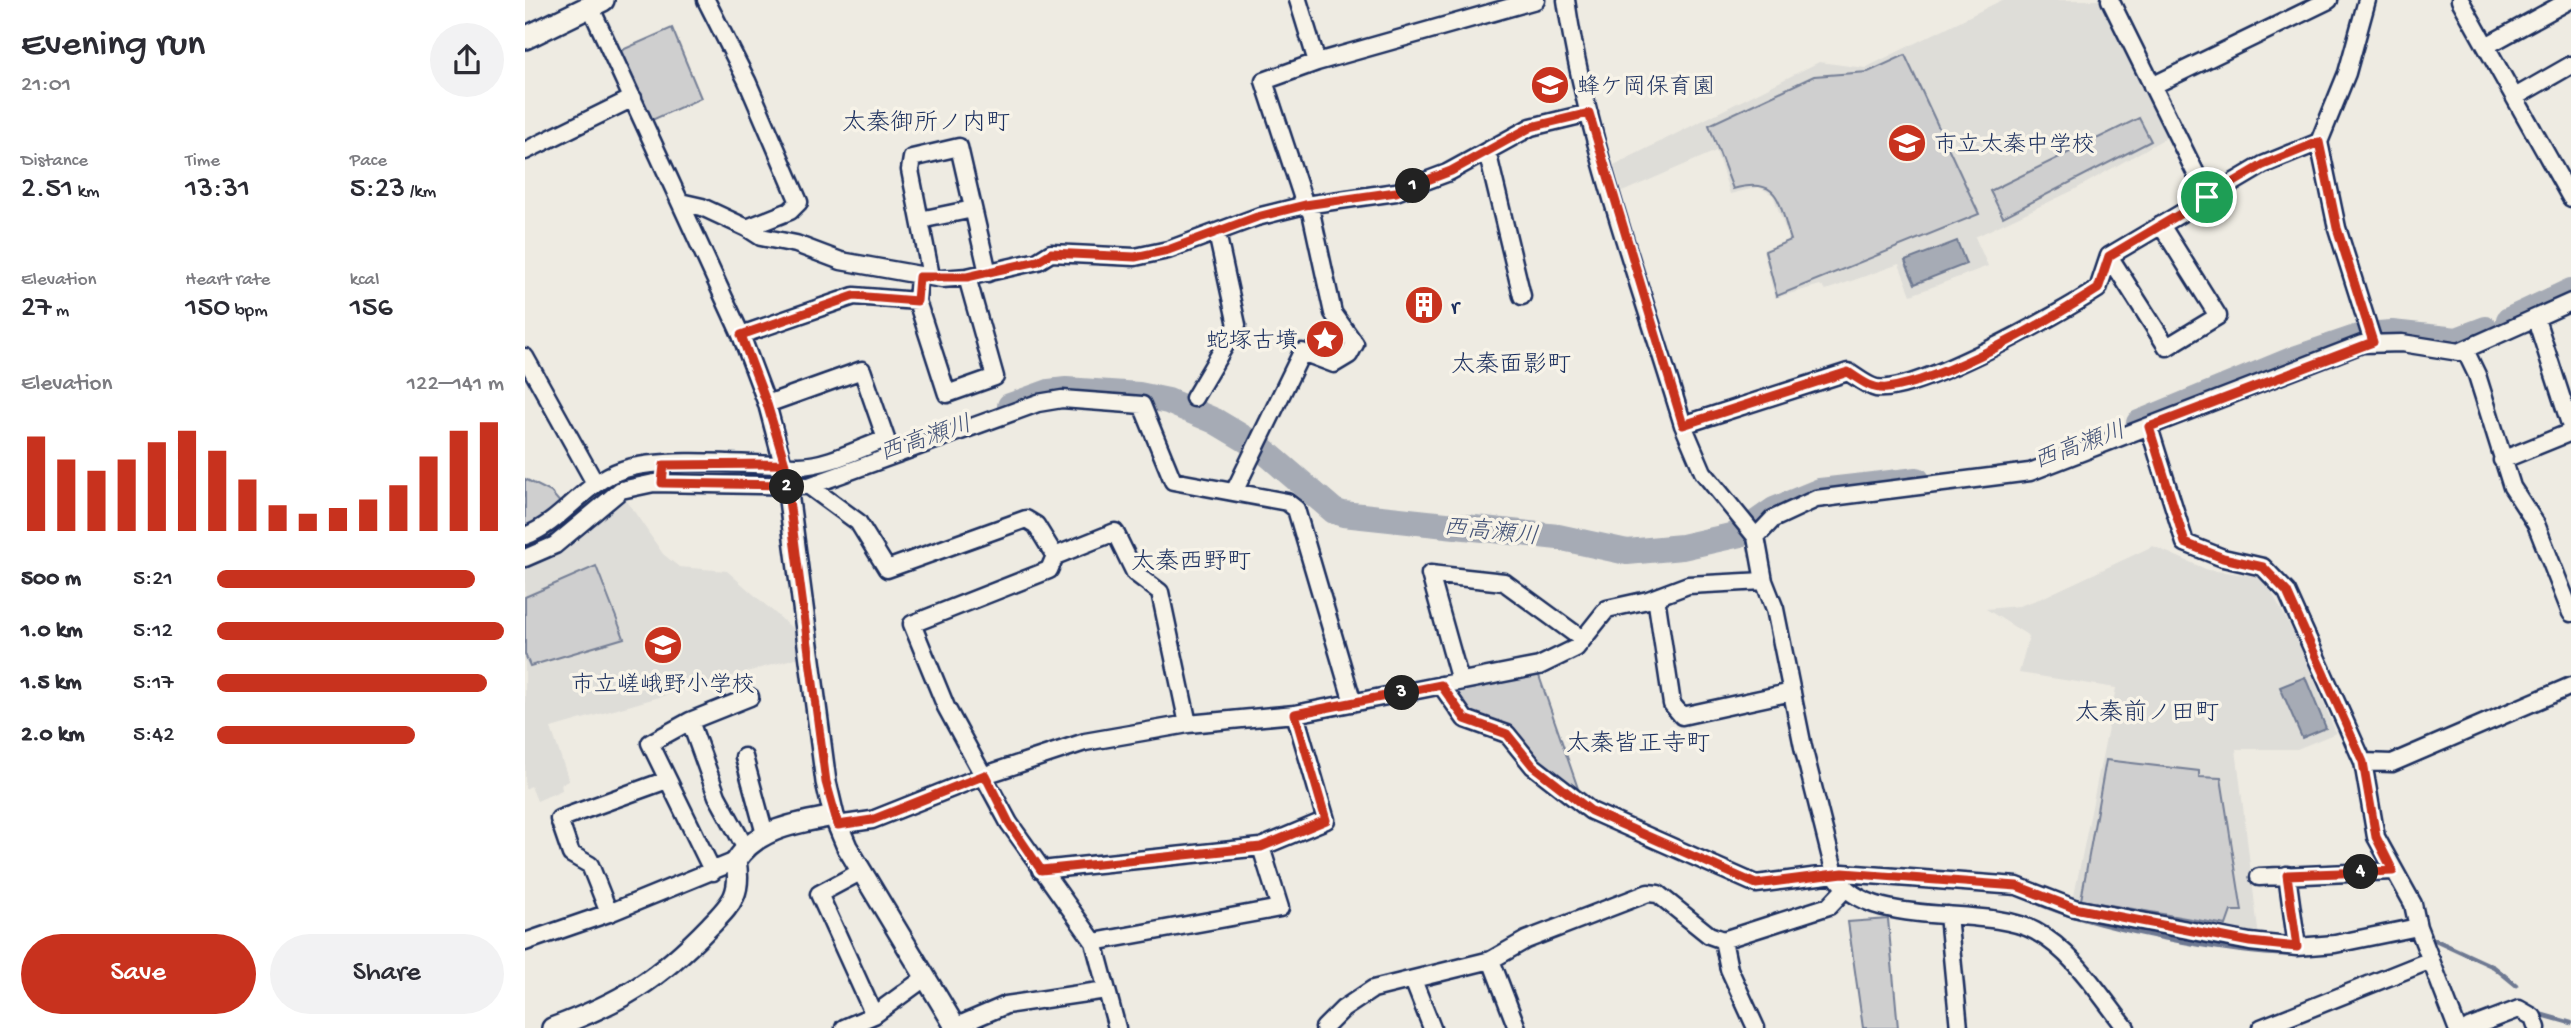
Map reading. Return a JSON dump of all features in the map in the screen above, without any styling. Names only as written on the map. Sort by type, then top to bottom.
[{"type":"main road","points":[[525,38],[597,3]]},
{"type":"street","points":[[706,0],[747,81],[799,202],[790,211],[747,228]]},
{"type":"street","points":[[1298,0],[1317,62]]},
{"type":"street","points":[[1234,492],[1302,352],[1334,365],[1349,355],[1355,344],[1333,313],[1311,212],[1305,205],[1264,81],[1317,62],[1536,0]]},
{"type":"street","points":[[1566,0],[1574,52],[1589,113],[1683,425],[1703,471],[1751,530],[1764,581],[1775,609],[1835,874],[1845,889],[1858,898],[1897,909],[2032,929],[2056,943],[2126,1028]]},
{"type":"street","points":[[2152,86],[2329,0]]},
{"type":"street","points":[[2367,0],[2347,73],[2319,142],[2337,228],[2372,336]]},
{"type":"street","points":[[2461,0],[2571,198]]},
{"type":"street","points":[[2486,46],[2570,0]]},
{"type":"street","points":[[2111,1],[2207,197]]},
{"type":"street","points":[[597,3],[633,98],[741,335],[767,404],[785,464],[826,782],[836,820],[862,872],[954,1027],[986,1011],[1028,1000],[1106,990]]},
{"type":"street","points":[[2515,97],[2571,65]]},
{"type":"street","points":[[525,151],[633,98]]},
{"type":"street","points":[[680,202],[702,207],[761,237],[796,244],[841,261],[925,277],[967,277],[1038,261],[1051,253],[1135,257],[1217,233],[1257,217],[1305,205],[1396,192],[1447,173],[1531,127],[1589,113]]},
{"type":"street","points":[[1683,425],[1848,372],[1874,387],[1887,388],[1935,374],[2033,327],[2098,289],[2109,256],[2263,165],[2319,142]]},
{"type":"street","points":[[967,277],[995,377],[947,394],[917,301],[925,277],[920,220],[910,170],[912,158],[958,147],[988,272]]},
{"type":"street","points":[[1487,151],[1522,296]]},
{"type":"street","points":[[920,220],[974,209]]},
{"type":"street","points":[[2109,256],[2167,347],[2218,316],[2161,225]]},
{"type":"street","points":[[1194,398],[1237,325],[1217,233]]},
{"type":"street","points":[[741,335],[854,296],[917,301]]},
{"type":"street","points":[[1751,530],[1816,499],[2030,472],[2149,427],[2372,336],[2465,350],[2571,302]]},
{"type":"street","points":[[2502,460],[2571,430],[2536,318]]},
{"type":"street","points":[[2465,350],[2477,374],[2512,488],[2536,524],[2571,613]]},
{"type":"street","points":[[527,365],[595,483]]},
{"type":"street","points":[[525,536],[559,517],[595,483],[623,469],[664,465],[815,464],[886,439],[862,370],[767,404]]},
{"type":"street","points":[[525,558],[555,545],[621,490],[662,483],[809,486],[1038,403],[1062,399],[1142,405],[1173,481],[1287,502],[1296,509],[1353,703]]},
{"type":"street","points":[[2149,427],[2185,543],[2223,558],[2263,567],[2287,592],[2363,762],[2376,837],[2413,904],[2418,927],[2456,1028]]},
{"type":"street","points":[[662,483],[664,465]]},
{"type":"street","points":[[809,486],[858,522],[887,569],[1026,519],[1036,525],[1055,556]]},
{"type":"street","points":[[559,517],[569,533]]},
{"type":"street","points":[[1117,1028],[1094,942],[1009,823],[985,775],[964,744],[912,624],[1049,570],[1055,556],[1115,532],[1135,573],[1160,592],[1188,724]]},
{"type":"street","points":[[1460,681],[1430,574],[1504,582],[1583,639]]},
{"type":"street","points":[[525,942],[609,913],[713,872],[765,834],[792,824],[872,820],[985,775],[1085,742],[1188,724],[1295,714],[1539,666],[1576,648],[1607,609],[1656,597],[1688,585],[1764,581]]},
{"type":"street","points":[[1656,597],[1672,704],[1682,716],[1792,692]]},
{"type":"street","points":[[1441,685],[1465,719],[1507,734],[1533,766],[1591,811],[1756,884],[1822,878],[1835,874],[2017,886],[2074,908],[2250,942],[2297,947],[2335,944],[2418,927]]},
{"type":"street","points":[[2363,762],[2392,762],[2571,686]]},
{"type":"street","points":[[713,872],[650,743],[690,721],[750,697]]},
{"type":"street","points":[[1041,870],[1261,847],[1326,820],[1316,778],[1295,714]]},
{"type":"street","points":[[552,1028],[618,1001],[676,962],[732,905],[741,854],[690,721]]},
{"type":"street","points":[[744,757],[765,834]]},
{"type":"street","points":[[609,913],[590,865],[571,854],[559,819],[667,780]]},
{"type":"street","points":[[1094,942],[1280,908],[1261,847]]},
{"type":"street","points":[[2259,877],[2393,871]]},
{"type":"street","points":[[862,872],[819,894],[874,1015]]},
{"type":"street","points":[[2287,875],[2297,947]]},
{"type":"street","points":[[1325,1028],[1343,1009],[1373,989],[1491,960],[1526,940],[1648,893],[1658,894],[1709,935],[1723,940],[1829,906],[1845,889]]},
{"type":"street","points":[[1948,915],[1959,1028]]},
{"type":"street","points":[[1723,940],[1729,969],[1756,1028]]},
{"type":"street","points":[[1491,960],[1517,1028]]},
{"type":"street","points":[[2261,1028],[2431,960]]},
{"type":"street","points":[[844,1028],[874,1015],[926,977]]},
{"type":"street","points":[[1413,980],[1432,1028]]},
{"type":"street","points":[[2469,1028],[2519,1009],[2533,1017],[2537,1028]]},
{"type":"shaded area","name":"市立太秦中学校","points":[[2002,0],[2102,0],[2169,136],[2074,190],[1975,237],[1988,266],[1911,295],[1899,264],[1826,290],[1820,285],[1775,298],[1763,250],[1789,240],[1773,195],[1759,187],[1730,194],[1716,151],[1622,192],[1614,165],[1819,62],[1865,68]]},
{"type":"shaded area","points":[[672,28],[701,98],[650,121],[620,51]]},
{"type":"shaded area","points":[[1905,55],[1979,214],[1777,296],[1765,251],[1791,240],[1780,204],[1769,189],[1760,186],[1733,189],[1709,125],[1814,76],[1868,72]]},
{"type":"shaded area","points":[[2139,118],[2151,141],[2003,217],[1990,191]]},
{"type":"shaded area","points":[[1957,241],[1966,264],[1915,284],[1905,261]]},
{"type":"shaded area","points":[[525,479],[551,492],[562,505],[525,529]]},
{"type":"shaded area","name":"市立嵯峨野小学校","points":[[625,498],[663,554],[679,567],[727,571],[800,635],[803,656],[551,728],[569,781],[561,784],[562,790],[537,801],[531,786],[525,789],[525,563]]},
{"type":"shaded area","points":[[2153,546],[2208,570],[2256,576],[2269,587],[2299,643],[2336,733],[2297,749],[2236,749],[2259,938],[2073,901],[2116,688],[2019,673],[2029,636],[1986,609],[2019,606],[2042,598]]},
{"type":"shaded area","points":[[596,566],[624,638],[530,666],[525,654],[525,597]]},
{"type":"shaded area","points":[[1537,670],[1583,803],[1478,722],[1446,687]]},
{"type":"shaded area","points":[[2305,677],[2326,728],[2302,738],[2280,687]]},
{"type":"shaded area","points":[[2106,760],[2199,771],[2199,777],[2221,778],[2242,911],[2231,911],[2226,925],[2081,900]]},
{"type":"shaded area","points":[[1888,919],[1898,1028],[1863,1028],[1848,922]]},
{"type":"waterway","name":"西高瀬川","points":[[2509,320],[2571,291]]},
{"type":"waterway","name":"西高瀬川","points":[[2139,423],[2294,359],[2364,335],[2392,333],[2457,340],[2486,329]]},
{"type":"waterway","name":"西高瀬川","points":[[1010,406],[1049,392],[1066,390],[1139,395],[1168,401],[1215,421],[1262,449],[1334,511],[1343,514],[1558,537],[1627,552],[1682,547],[1740,534],[1774,510],[1820,491],[1917,480]]},
{"type":"waterway","name":"西高瀬川","points":[[525,547],[551,537],[607,487],[651,475],[817,474],[862,460]]},
{"type":"waterway","points":[[2030,899],[2082,919],[2159,937],[2237,950],[2294,954]]},
{"type":"waterway","points":[[2431,938],[2494,967],[2516,985]]},
{"type":"waterway","points":[[2539,1014],[2571,1023]]},
{"type":"place","name":"蜂ケ岡保育園","points":[[1550,85]]},
{"type":"place","name":"市立太秦中学校","points":[[1907,143]]},
{"type":"place","name":"r","points":[[1424,305]]},
{"type":"place","name":"蛇塚古墳","points":[[1325,339]]},
{"type":"place","name":"市立嵯峨野小学校","points":[[663,645]]},
{"type":"district","name":"太秦御所ノ内町","points":[[926,121]]},
{"type":"district","name":"太秦面影町","points":[[1511,363]]},
{"type":"district","name":"太秦西野町","points":[[1191,560]]},
{"type":"district","name":"太秦前ノ田町","points":[[2147,711]]},
{"type":"district","name":"太秦皆正寺町","points":[[1638,742]]},
{"type":"route","points":[[1589,113],[1683,425],[1848,372],[1874,387],[1887,388],[1935,374],[2033,327],[2098,289],[2109,256],[2207,197],[2263,165],[2319,142],[2337,228],[2373,342],[2149,427],[2185,543],[2223,558],[2263,567],[2287,592],[2363,762],[2376,837],[2393,871],[2287,875],[2297,947],[2250,942],[2074,908],[2017,886],[1843,873],[1822,878],[1756,884],[1591,811],[1533,766],[1507,734],[1465,719],[1441,685],[1295,714],[1318,784],[1326,820],[1261,847],[1041,870],[1009,823],[985,775],[872,820],[838,825],[826,782],[787,485],[662,483],[664,465],[785,464],[767,404],[741,335],[854,296],[917,301],[919,277],[967,277],[1038,261],[1051,253],[1135,257],[1168,250],[1257,217],[1305,205],[1396,192],[1451,171],[1531,127],[1589,113]]}]
